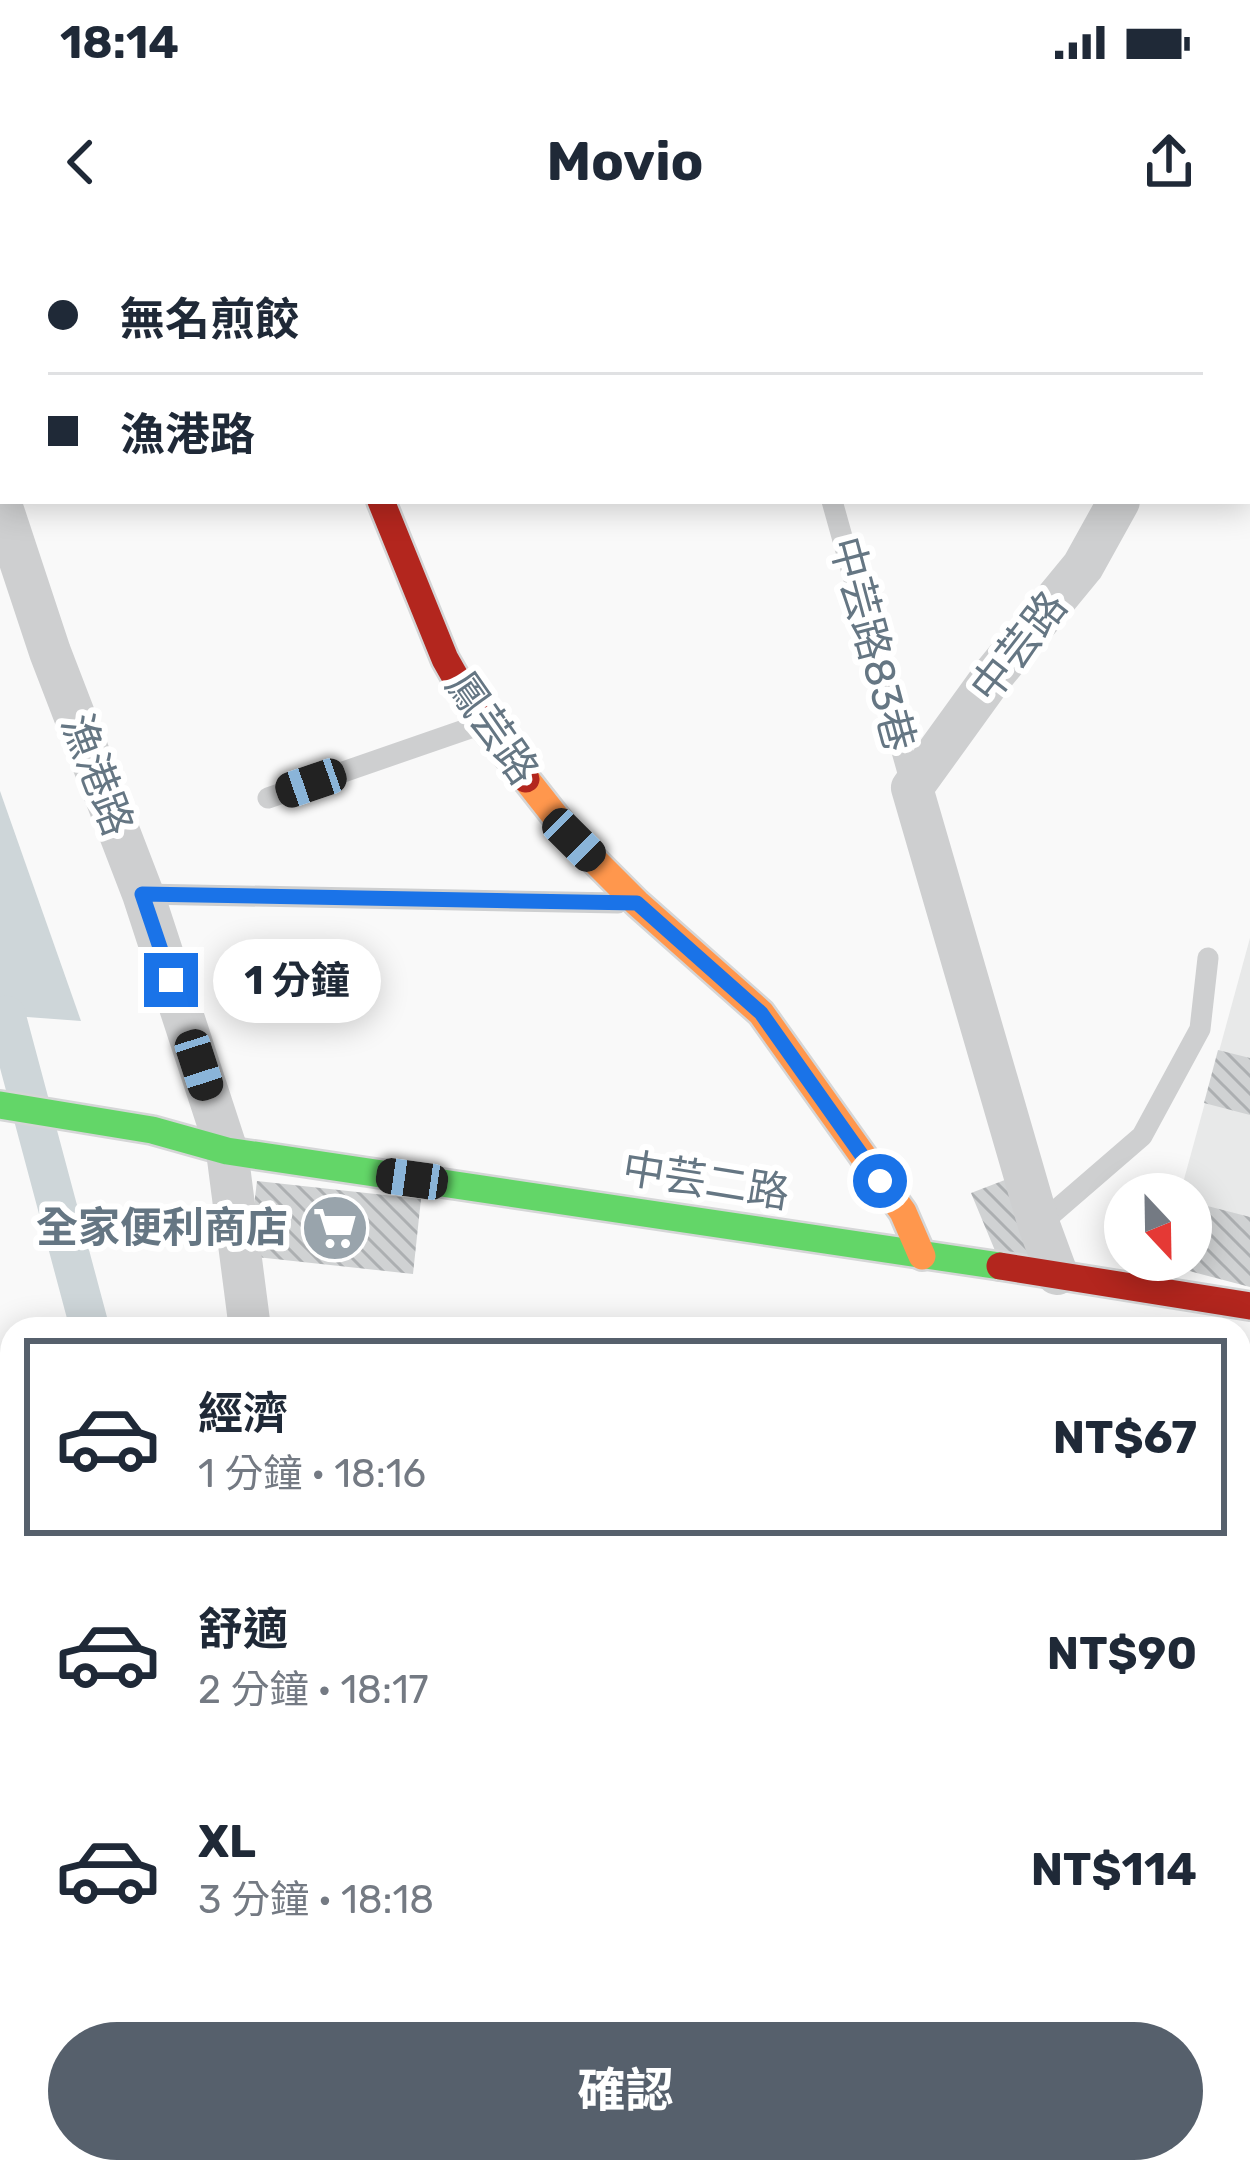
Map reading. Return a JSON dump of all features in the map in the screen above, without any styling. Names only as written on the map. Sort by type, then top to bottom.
[{"type":"street","name":"漁港路","points":[[1,504],[50,652],[142,894],[227,1151],[248,1317]]},
{"type":"street","name":"鳳芸路","points":[[382,504],[445,659],[482,724],[574,840],[761,1013],[903,1212],[922,1256]]},
{"type":"street","name":"中芸路","points":[[912,788],[995,674],[1083,566],[1116,504]]},
{"type":"street","points":[[912,788],[1057,1274]]},
{"type":"street","name":"中芸二路","points":[[0,1105],[152,1130],[227,1151],[1250,1306]]},
{"type":"lane","name":"中芸路83巷","points":[[833,504],[912,788]]},
{"type":"lane","points":[[268,798],[482,724]]},
{"type":"lane","points":[[142,894],[637,903]]},
{"type":"lane","points":[[1039,1225],[1142,1136],[1200,1029],[1208,958]]},
{"type":"shaded area","points":[[0,791],[81,1021],[0,1015]]},
{"type":"shaded area","points":[[1250,938],[1250,1269],[1212,1257],[1212,1173],[1186,1173]]},
{"type":"building","points":[[1218,1050],[1250,1058],[1250,1115],[1204,1103]]},
{"type":"building","points":[[1010,1178],[1042,1259],[996,1253],[971,1193]]},
{"type":"building","name":"全家便利商店","points":[[257,1181],[421,1199],[413,1274],[248,1256]]},
{"type":"building","points":[[1212,1207],[1250,1217],[1250,1287],[1212,1277]]},
{"type":"waterway","points":[[6,1015],[87,1317]]},
{"type":"traffic: fast","points":[[0,1105],[152,1130],[227,1151],[1000,1266]]},
{"type":"traffic: slow","points":[[526,779],[574,840],[637,903],[761,1013],[903,1212],[922,1256]]},
{"type":"traffic: jam","points":[[382,504],[445,659],[482,724],[526,779]]},
{"type":"traffic: jam","points":[[1000,1266],[1250,1306]]},
{"type":"place","name":"全家便利商店","points":[[335,1228]]},
{"type":"route","points":[[171,980],[142,894],[637,903],[761,1013],[880,1181]]}]
